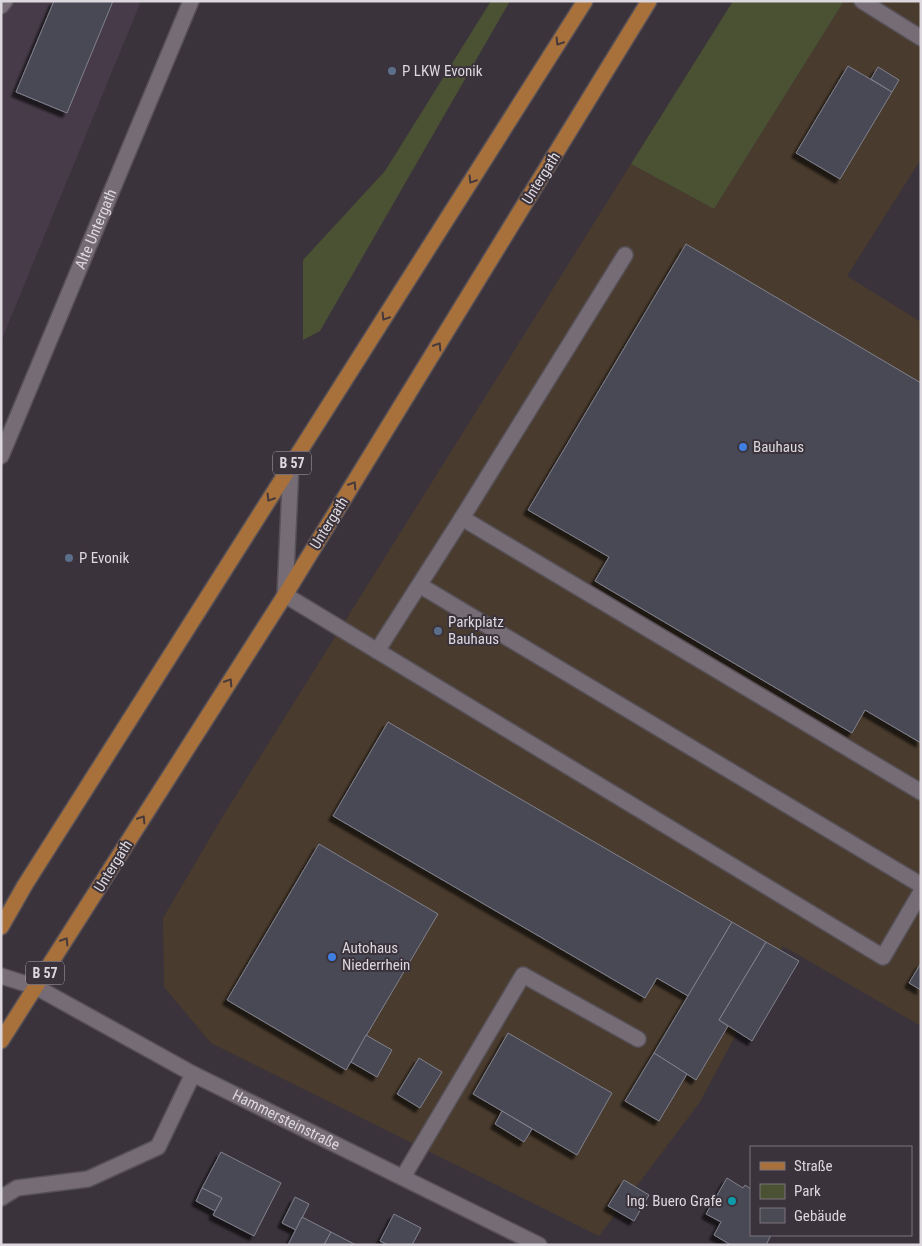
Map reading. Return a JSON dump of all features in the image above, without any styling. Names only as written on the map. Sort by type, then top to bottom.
[{"type":"main road","name":"B 57","points":[[1,926],[290,465],[585,1]]},
{"type":"main road","name":"Untergath","points":[[1,1041],[285,595],[649,1]]},
{"type":"street","points":[[1,6],[5,1]]},
{"type":"street","name":"Alte Untergath","points":[[1,456],[191,1]]},
{"type":"street","points":[[862,1],[921,38]]},
{"type":"street","points":[[378,651],[625,254]]},
{"type":"street","points":[[290,465],[285,595],[883,957],[921,892]]},
{"type":"street","points":[[462,518],[921,792]]},
{"type":"street","points":[[420,586],[921,884]]},
{"type":"street","points":[[403,1178],[523,975],[638,1039]]},
{"type":"street","name":"Hammersteinstraße","points":[[1,976],[36,987],[193,1074],[539,1245]]},
{"type":"street","points":[[1,1198],[17,1188],[88,1179],[158,1147],[193,1074]]},
{"type":"shaded area","points":[[1,1],[141,1],[1,341]]},
{"type":"shaded area","points":[[844,1],[921,1],[921,159],[847,276],[921,322],[921,1026],[783,946],[700,1102],[599,1236],[211,1043],[164,987],[163,918],[223,816],[631,164],[714,209]]},
{"type":"green space","points":[[491,1],[510,1],[320,331],[303,340],[303,260],[385,171]]},
{"type":"green space","points":[[733,1],[844,1],[714,209],[631,164]]},
{"type":"building","points":[[54,1],[113,1],[67,113],[16,92]]},
{"type":"building","points":[[848,66],[892,92],[840,179],[796,153]]},
{"type":"building","points":[[878,67],[899,80],[892,92],[871,79]]},
{"type":"building","name":"Bauhaus","points":[[686,244],[921,383],[921,743],[865,710],[852,733],[595,581],[609,557],[528,510]]},
{"type":"building","points":[[388,722],[732,922],[688,996],[657,978],[645,998],[333,816]]},
{"type":"building","name":"Autohaus Niederrhein","points":[[319,844],[438,914],[346,1070],[227,1000]]},
{"type":"building","points":[[732,922],[766,942],[719,1020],[728,1026],[696,1080],[654,1053]]},
{"type":"building","points":[[766,942],[799,961],[752,1041],[719,1020]]},
{"type":"building","points":[[921,963],[921,990],[909,983]]},
{"type":"building","points":[[508,1033],[612,1093],[577,1155],[473,1094]]},
{"type":"building","points":[[366,1035],[392,1050],[377,1077],[351,1062]]},
{"type":"building","points":[[654,1053],[687,1074],[659,1121],[625,1101]]},
{"type":"building","points":[[419,1058],[442,1072],[420,1108],[397,1094]]},
{"type":"building","points":[[502,1111],[532,1129],[524,1142],[495,1124]]},
{"type":"building","points":[[221,1152],[281,1183],[254,1236],[213,1215],[222,1198],[202,1188]]},
{"type":"building","name":"Ing. Buero Grafe","points":[[727,1178],[743,1188],[745,1185],[750,1188],[750,1236],[770,1236],[766,1245],[731,1245],[714,1235],[721,1222],[706,1214]]},
{"type":"building","points":[[624,1180],[649,1195],[634,1221],[608,1206]]},
{"type":"building","points":[[202,1188],[222,1198],[215,1211],[196,1201]]},
{"type":"building","points":[[295,1197],[309,1204],[296,1230],[282,1223]]},
{"type":"building","points":[[394,1214],[421,1228],[412,1245],[388,1245],[380,1241]]},
{"type":"building","points":[[302,1217],[331,1232],[324,1245],[288,1245]]},
{"type":"building","points":[[331,1232],[356,1245],[324,1245]]},
{"type":"place","name":"P LKW Evonik","points":[[392,71]]},
{"type":"place","name":"Bauhaus","points":[[743,447]]},
{"type":"place","name":"P Evonik","points":[[69,558]]},
{"type":"place","name":"Parkplatz Bauhaus","points":[[438,631]]},
{"type":"place","name":"Autohaus Niederrhein","points":[[332,957]]},
{"type":"place","name":"Ing. Buero Grafe","points":[[732,1201]]}]
